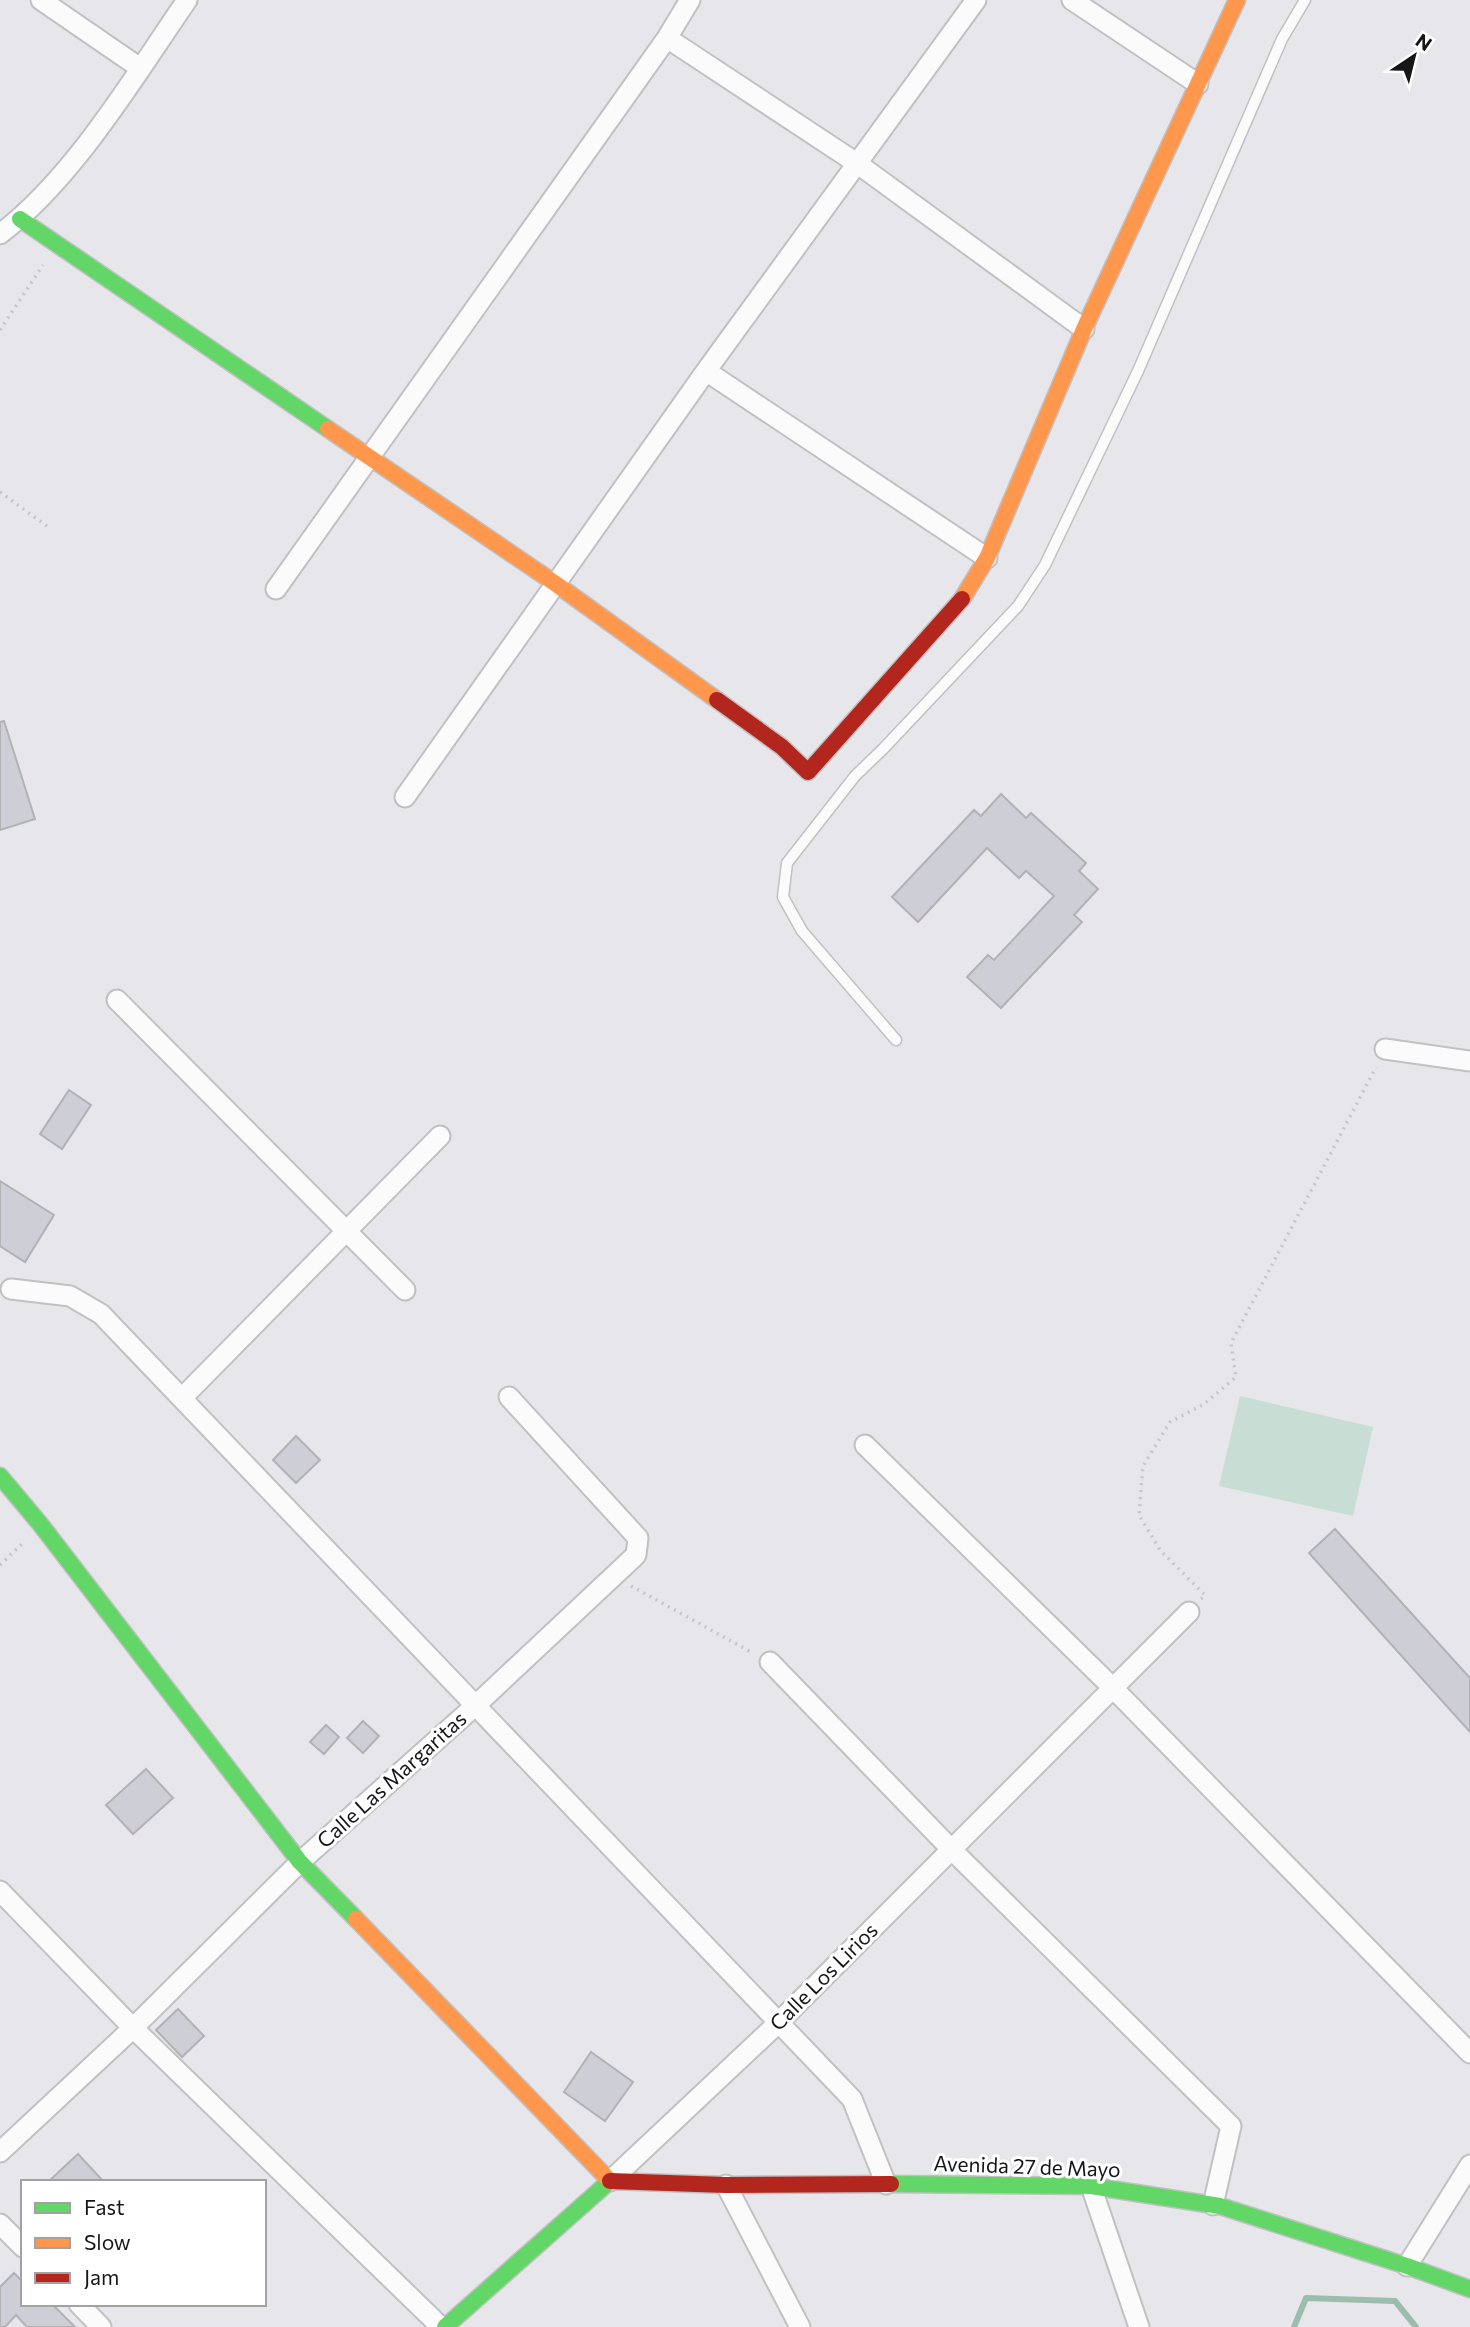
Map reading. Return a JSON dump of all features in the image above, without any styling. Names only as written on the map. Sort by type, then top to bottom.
[{"type":"street","points":[[41,0],[140,68]]},
{"type":"street","points":[[0,234],[20,219],[83,149],[187,0]]},
{"type":"street","points":[[276,589],[667,38],[690,0]]},
{"type":"street","points":[[405,797],[706,371],[976,0]]},
{"type":"street","points":[[1072,0],[1198,84]]},
{"type":"street","points":[[20,219],[555,584],[782,747],[808,772],[960,602],[987,558],[1084,329],[1237,0]]},
{"type":"street","points":[[667,38],[858,164],[1084,329]]},
{"type":"street","points":[[706,371],[987,558]]},
{"type":"street","points":[[117,1000],[405,1290]]},
{"type":"street","points":[[1385,1049],[1470,1061]]},
{"type":"street","points":[[182,1398],[440,1136]]},
{"type":"street","points":[[11,1289],[69,1296],[100,1314],[477,1705],[777,2024],[852,2099],[886,2184]]},
{"type":"street","name":"Calle Las Margaritas","points":[[0,2152],[133,2028],[300,1862],[477,1705],[636,1555],[638,1538],[509,1397]]},
{"type":"street","points":[[865,1445],[1112,1687],[1470,2053]]},
{"type":"street","points":[[0,1476],[41,1525],[300,1862],[610,2180]]},
{"type":"street","name":"Calle Los Lirios","points":[[443,2327],[610,2180],[777,2024],[1189,1612]]},
{"type":"street","points":[[771,1662],[951,1849],[1231,2126],[1213,2205]]},
{"type":"street","points":[[0,1891],[133,2028],[443,2327]]},
{"type":"street","points":[[1407,2266],[1470,2165]]},
{"type":"street","name":"Avenida 27 de Mayo","points":[[610,2180],[726,2185],[1091,2186],[1213,2205],[1407,2266],[1470,2289]]},
{"type":"street","points":[[726,2185],[800,2327]]},
{"type":"street","points":[[1091,2186],[1139,2327]]},
{"type":"street","points":[[0,2224],[21,2245]]},
{"type":"street","points":[[81,2306],[101,2327]]},
{"type":"lane","points":[[896,1040],[802,931],[783,897],[787,863],[855,776],[1018,606],[1045,565],[1138,371],[1282,39],[1305,0]]},
{"type":"path","points":[[0,330],[56,245]]},
{"type":"path","points":[[0,492],[51,529]]},
{"type":"path","points":[[1189,1612],[1205,1595],[1160,1550],[1139,1515],[1143,1466],[1170,1422],[1204,1404],[1236,1377],[1231,1343],[1385,1049]]},
{"type":"path","points":[[0,1565],[41,1525]]},
{"type":"path","points":[[613,1577],[771,1662]]},
{"type":"green space","points":[[1240,1396],[1373,1427],[1353,1516],[1219,1486]]},
{"type":"building","points":[[4,721],[35,819],[0,830],[0,722]]},
{"type":"building","points":[[1001,794],[1026,818],[1031,813],[1086,863],[1079,871],[1098,889],[1074,915],[1082,922],[1001,1008],[967,977],[988,955],[994,960],[1054,896],[1026,871],[1019,878],[987,848],[918,922],[892,897],[974,810],[981,816]]},
{"type":"building","points":[[69,1090],[91,1105],[62,1149],[40,1134]]},
{"type":"building","points":[[0,1181],[54,1215],[25,1262],[0,1246]]},
{"type":"building","points":[[296,1436],[320,1460],[296,1483],[273,1460]]},
{"type":"building","points":[[1335,1529],[1470,1678],[1470,1732],[1309,1553]]},
{"type":"building","points":[[363,1721],[379,1736],[363,1753],[347,1738]]},
{"type":"building","points":[[326,1725],[339,1737],[324,1754],[310,1742]]},
{"type":"building","points":[[146,1769],[173,1798],[133,1834],[106,1805]]},
{"type":"building","points":[[178,2009],[204,2036],[182,2057],[156,2030]]},
{"type":"building","points":[[591,2052],[633,2082],[605,2121],[564,2092]]},
{"type":"building","points":[[78,2154],[102,2180],[50,2180]]},
{"type":"building","points":[[14,2273],[21,2280],[21,2306],[54,2306],[75,2327],[27,2327],[16,2315],[5,2327],[0,2327],[0,2287]]},
{"type":"waterway","points":[[1294,2327],[1306,2298],[1395,2301],[1416,2327]]},
{"type":"traffic: fast","points":[[20,219],[328,429]]},
{"type":"traffic: fast","points":[[0,1476],[41,1525],[300,1862],[356,1919]]},
{"type":"traffic: fast","points":[[445,2327],[610,2181]]},
{"type":"traffic: fast","points":[[891,2184],[1091,2186],[1220,2206],[1470,2289]]},
{"type":"traffic: slow","points":[[962,599],[987,558],[1084,329],[1237,0]]},
{"type":"traffic: slow","points":[[328,429],[556,584],[717,700]]},
{"type":"traffic: slow","points":[[356,1919],[610,2181]]},
{"type":"traffic: jam","points":[[717,700],[782,747],[808,772],[962,599]]},
{"type":"traffic: jam","points":[[610,2181],[726,2185],[891,2184]]}]
